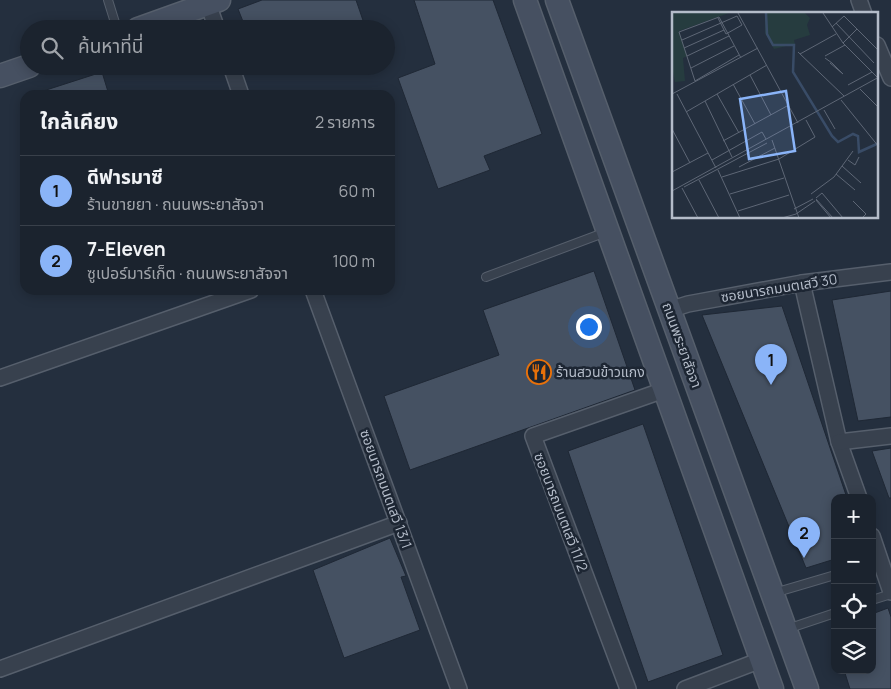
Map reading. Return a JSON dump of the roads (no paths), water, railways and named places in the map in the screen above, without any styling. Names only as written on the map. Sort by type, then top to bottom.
[{"type":"main road","points":[[525,0],[772,689]]},
{"type":"main road","name":"ถนนพระยาสัจจา","points":[[556,0],[807,689]]},
{"type":"main road","points":[[163,20],[214,2]]},
{"type":"main road","points":[[0,76],[20,69]]},
{"type":"street","points":[[859,0],[863,12]]},
{"type":"street","points":[[214,2],[216,20]]},
{"type":"street","points":[[878,47],[891,78]]},
{"type":"street","points":[[234,75],[240,90]]},
{"type":"street","name":"ซอยนารถมนตเสวี 30","points":[[669,310],[688,304],[802,283],[891,272]]},
{"type":"street","points":[[802,283],[839,442],[858,494]]},
{"type":"street","points":[[0,378],[237,295]]},
{"type":"street","name":"ซอยนารถมนตเสวี 13/1","points":[[315,295],[459,689]]},
{"type":"street","name":"ซอยนารถมนตเสวี 11/2","points":[[628,689],[533,436],[664,390]]},
{"type":"street","points":[[839,442],[891,436]]},
{"type":"street","points":[[0,669],[398,523]]},
{"type":"street","points":[[873,539],[877,562],[891,593]]},
{"type":"street","points":[[685,689],[761,660]]},
{"type":"lane","points":[[108,0],[114,20]]},
{"type":"lane","points":[[486,277],[607,232]]},
{"type":"lane","points":[[772,594],[831,576]]},
{"type":"lane","points":[[876,599],[891,593]]},
{"type":"lane","points":[[785,630],[831,614]]},
{"type":"place","name":"ร้านสวนข้าวแกง","points":[[539,372]]},
{"type":"place","name":"ดีฟารมาซี","points":[[771,385]]},
{"type":"place","name":"7-Eleven","points":[[804,558]]}]
